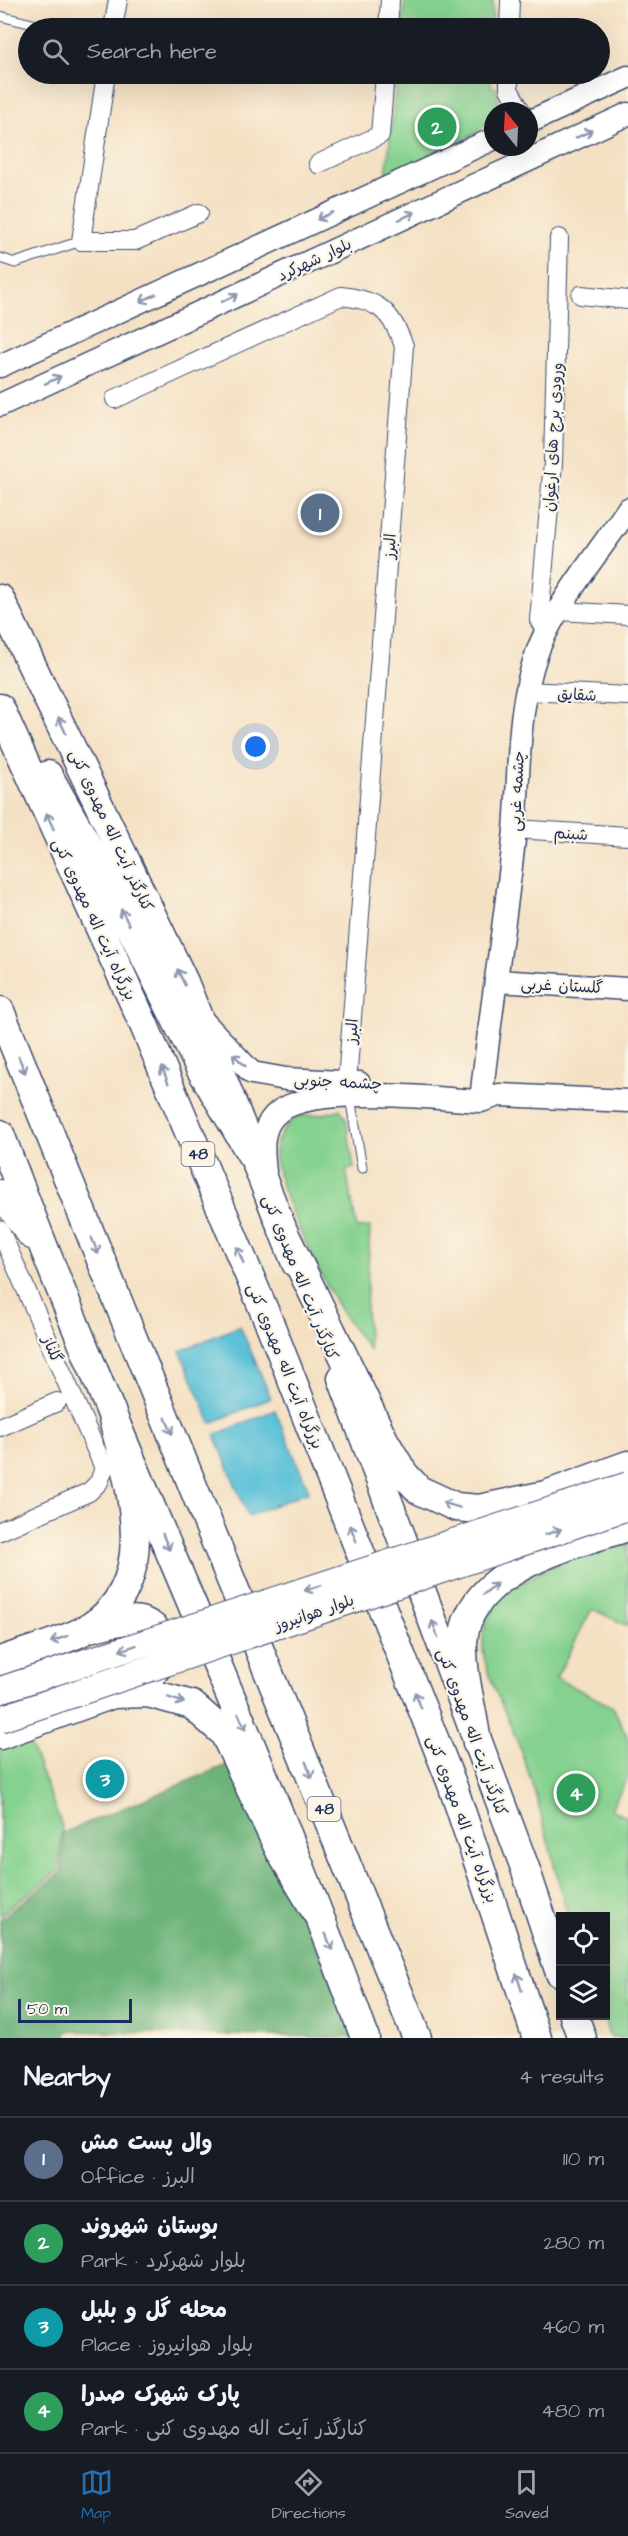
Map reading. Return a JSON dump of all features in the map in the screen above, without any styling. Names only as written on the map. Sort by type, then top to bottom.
[{"type":"main road","name":"کنارگذر آیت اله مهدوی کنی","points":[[0,599],[45,689],[199,1017],[251,1154],[356,1414],[525,1868],[559,1966]]},
{"type":"main road","points":[[0,697],[109,884],[200,1068],[251,1154]]},
{"type":"main road","name":"بزرگراه آیت اله مهدوی کنی","points":[[0,708],[144,1025],[271,1327],[452,1784],[537,2038]]},
{"type":"main road","name":"48","points":[[0,1011],[417,2038]]},
{"type":"main road","points":[[0,1134],[52,1274],[253,1746],[365,2038]]},
{"type":"main road","points":[[0,1193],[22,1220],[52,1274]]},
{"type":"main road","points":[[287,1239],[384,1440],[404,1474],[419,1490],[456,1507],[479,1509],[546,1495]]},
{"type":"main road","points":[[89,1628],[107,1614],[118,1598],[135,1553],[136,1514],[111,1411]]},
{"type":"main road","points":[[628,1466],[484,1518],[471,1532],[476,1552],[483,1559],[507,1563],[548,1553],[628,1527]]},
{"type":"main road","name":"بلوار هوانیروز","points":[[0,1690],[628,1485]]},
{"type":"main road","name":"بلوار هوانیروز","points":[[0,1719],[628,1507]]},
{"type":"main road","points":[[477,1743],[463,1653],[465,1631],[470,1614],[480,1597],[492,1586],[548,1553]]},
{"type":"main road","points":[[0,1661],[89,1628],[120,1621],[139,1621],[155,1629],[163,1638],[165,1653],[160,1664],[146,1678],[113,1694],[0,1735]]},
{"type":"main road","points":[[113,1694],[148,1693],[169,1697],[192,1706],[224,1733],[280,1851],[318,1915]]},
{"type":"main road","points":[[400,1998],[407,2038]]},
{"type":"main road","points":[[575,2020],[582,2038]]},
{"type":"street","points":[[115,18],[118,0]]},
{"type":"street","points":[[389,18],[390,0]]},
{"type":"street","points":[[509,18],[510,0]]},
{"type":"street","points":[[610,83],[627,71]]},
{"type":"street","points":[[105,84],[81,241],[135,241],[200,213]]},
{"type":"street","points":[[318,164],[380,135],[384,84]]},
{"type":"street","points":[[509,84],[509,89],[516,102]]},
{"type":"street","points":[[538,118],[609,84]]},
{"type":"street","name":"بلوار شهرکرد","points":[[0,405],[628,114]]},
{"type":"street","name":"بلوار شهرکرد","points":[[7,361],[484,143]]},
{"type":"street","name":"ورودی برج های ارغوان","points":[[547,634],[539,620],[553,463],[559,238]]},
{"type":"street","points":[[580,295],[628,300]]},
{"type":"street","name":"البرز","points":[[115,399],[341,296],[380,305],[396,323],[404,346],[348,1088]]},
{"type":"street","name":"چشمه غربی","points":[[487,1094],[497,981],[515,828],[518,737],[526,691],[538,649],[559,611],[628,509]]},
{"type":"street","points":[[559,611],[628,615]]},
{"type":"street","name":"شقایق","points":[[526,691],[628,696]]},
{"type":"street","name":"شبنم","points":[[515,828],[628,837]]},
{"type":"street","name":"گلستان غربی","points":[[497,981],[628,989]]},
{"type":"street","name":"چشمه جنوبی","points":[[199,1017],[252,1073],[348,1088],[628,1101]]},
{"type":"street","name":"چشمه جنوبی","points":[[267,1190],[263,1148],[265,1130],[275,1114],[301,1101],[348,1088]]},
{"type":"street","name":"گلناز","points":[[0,1230],[104,1468],[99,1482],[89,1492],[0,1531]]},
{"type":"street","points":[[0,1427],[57,1402]]},
{"type":"lane","points":[[0,16],[18,20]]},
{"type":"lane","points":[[0,258],[15,263],[81,241]]},
{"type":"lane","points":[[348,1088],[362,1168]]},
{"type":"green space","points":[[405,0],[493,0],[492,18],[403,18]]},
{"type":"green space","points":[[396,84],[491,84],[491,87],[497,88],[498,102],[484,102],[484,126],[473,135],[386,176]]},
{"type":"green space","points":[[340,1109],[346,1118],[354,1168],[346,1170],[357,1228],[370,1227],[366,1310],[369,1350],[344,1316],[313,1259],[291,1210],[276,1166],[277,1141],[292,1120],[296,1117],[325,1114]]},
{"type":"green space","points":[[628,1538],[628,1626],[592,1609],[556,1678],[613,1707],[628,1738],[628,1777],[611,1809],[628,1818],[628,2038],[610,2038],[604,2020],[610,2020],[610,1912],[567,1912],[533,1788],[515,1735],[484,1659],[483,1643],[486,1622],[493,1608],[503,1597],[535,1575],[595,1549]]},
{"type":"green space","points":[[28,1739],[62,1826],[59,1870],[0,1915],[0,1750]]},
{"type":"green space","points":[[234,1762],[301,1908],[356,2038],[67,2031],[66,2038],[0,2038],[0,1919],[62,1872],[63,1833]]},
{"type":"water","points":[[240,1326],[271,1398],[211,1423],[180,1351]]},
{"type":"water","points":[[275,1410],[309,1491],[248,1516],[215,1435]]},
{"type":"place","name":"بوستان شهروند","points":[[437,127]]},
{"type":"place","name":"وال پست مش","points":[[320,513]]},
{"type":"place","name":"محله گل و بلبل","points":[[105,1779]]},
{"type":"place","name":"پارک شهرک صدرا","points":[[576,1793]]}]
